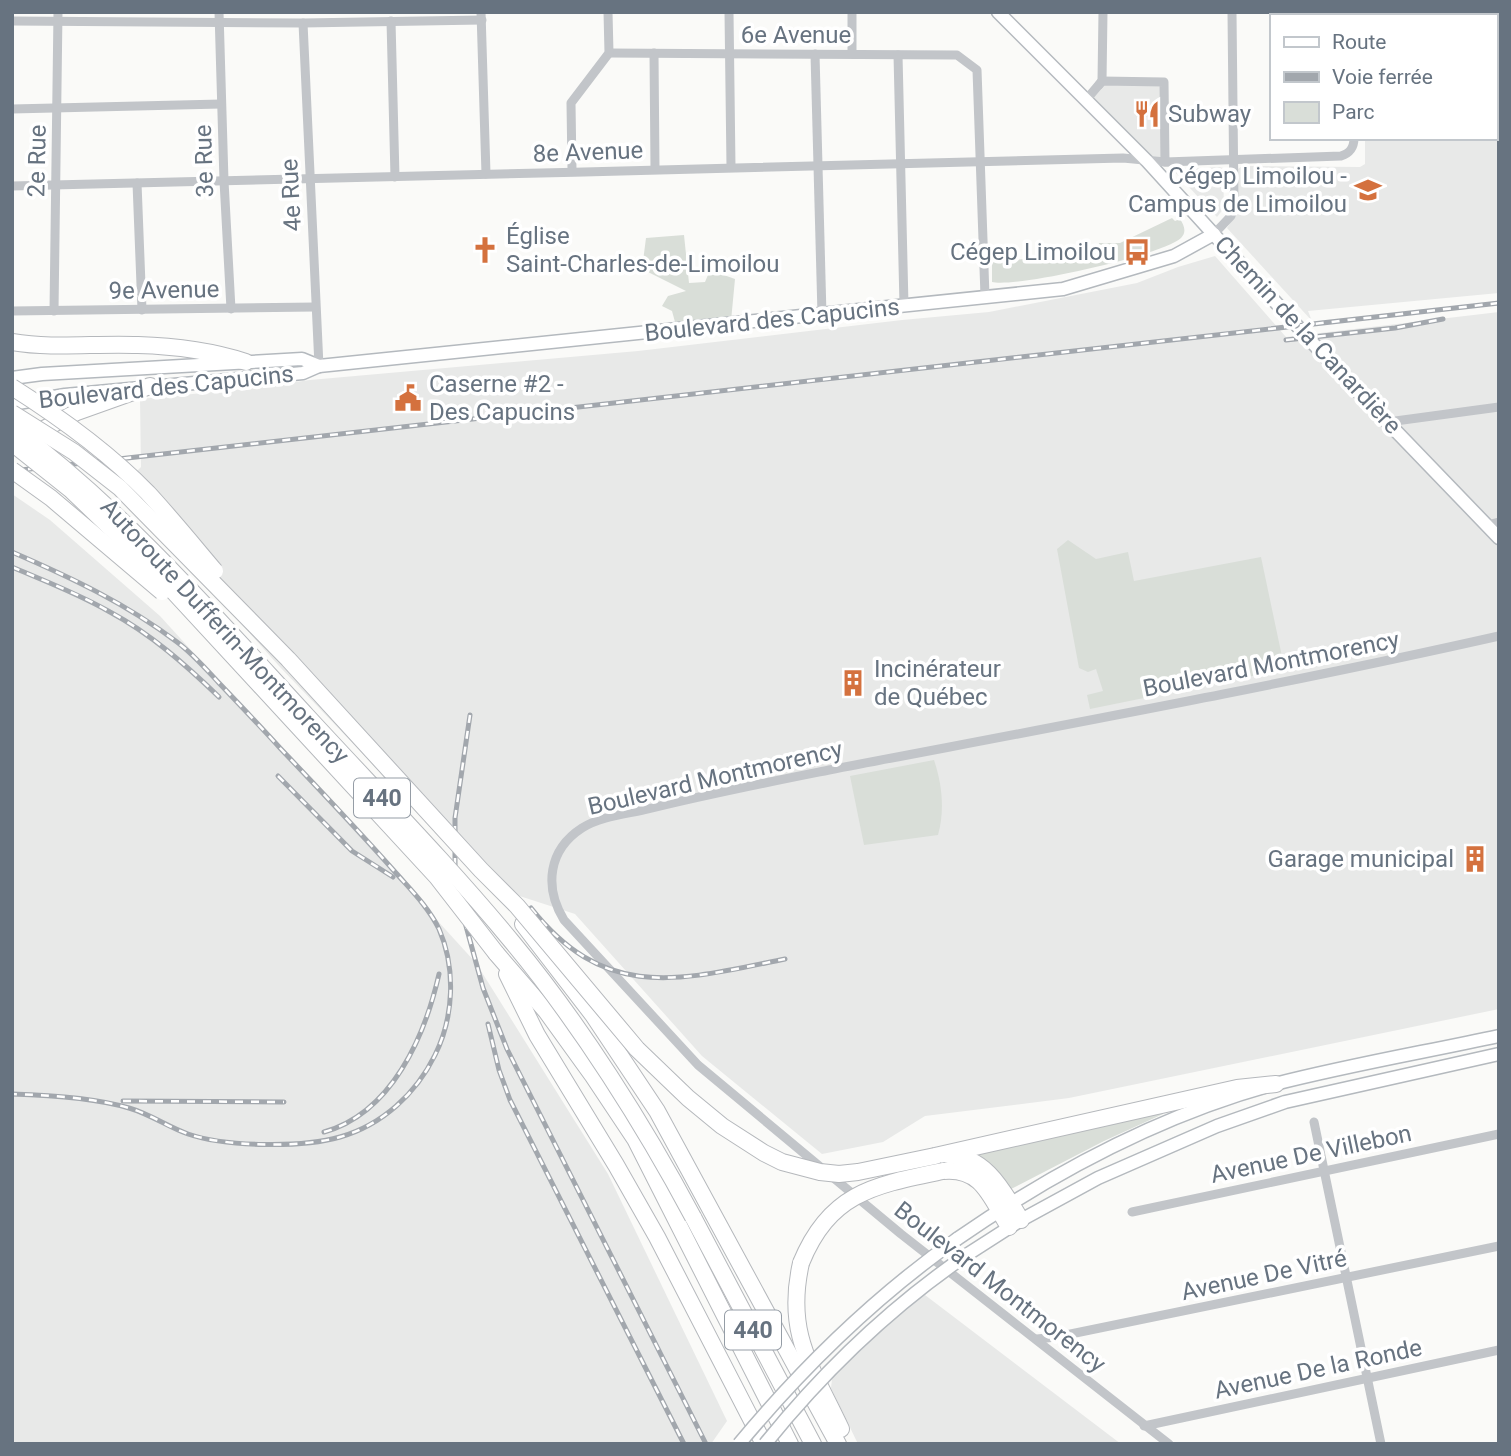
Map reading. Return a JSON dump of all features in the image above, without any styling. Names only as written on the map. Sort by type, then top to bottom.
[{"type":"highway","points":[[12,342],[33,345],[139,345],[219,354],[246,362]]},
{"type":"highway","points":[[12,444],[77,412],[150,386]]},
{"type":"highway","points":[[12,387],[60,418],[148,493],[256,617],[288,659]]},
{"type":"highway","points":[[12,413],[74,452],[120,488],[288,659],[517,906],[637,1049],[722,1126],[773,1158],[800,1168],[839,1174],[939,1161],[1237,1088],[1276,1084]]},
{"type":"highway","name":"Autoroute Dufferin-Montmorency","points":[[12,427],[56,460],[122,519],[222,624],[514,944],[597,1058],[701,1213],[813,1444]]},
{"type":"highway","name":"Autoroute Dufferin-Montmorency","points":[[12,444],[71,490],[102,519],[219,639],[437,877],[496,953],[546,1010],[635,1139],[790,1444]]},
{"type":"highway","points":[[12,470],[51,498],[219,639]]},
{"type":"highway","points":[[481,870],[593,1015],[657,1111],[701,1213],[838,1444]]},
{"type":"highway","points":[[496,953],[537,1035],[657,1237],[764,1444]]},
{"type":"highway","points":[[848,1444],[803,1348],[796,1327],[795,1305],[801,1263],[808,1244],[819,1228],[848,1200],[939,1161],[981,1182],[1004,1207],[1015,1224]]},
{"type":"highway","points":[[705,1332],[754,1444]]},
{"type":"main road","name":"Chemin de la Canardière","points":[[998,12],[1147,162],[1388,422],[1493,523],[1499,538]]},
{"type":"main road","name":"Boulevard des Capucins","points":[[12,404],[65,395],[303,373],[319,366],[1063,289],[1174,256],[1214,234]]},
{"type":"main road","name":"Boulevard des Capucins","points":[[12,378],[302,359],[319,366]]},
{"type":"main road","points":[[739,1444],[786,1389],[844,1331],[906,1276],[1004,1207],[1098,1154],[1142,1132],[1276,1084],[1499,1036]]},
{"type":"main road","points":[[764,1444],[812,1390],[866,1336],[947,1268],[1015,1224],[1133,1162],[1285,1102],[1499,1054]]},
{"type":"street","points":[[572,170],[571,103],[609,53],[608,12]]},
{"type":"street","points":[[729,12],[731,167]]},
{"type":"street","points":[[852,12],[852,54]]},
{"type":"street","points":[[1086,100],[1102,81],[1103,12]]},
{"type":"street","points":[[1214,234],[1231,216],[1234,204],[1232,12]]},
{"type":"street","points":[[12,21],[58,17],[219,17],[303,23],[347,17],[391,21],[481,16],[486,174]]},
{"type":"street","name":"2e Rue","points":[[54,311],[58,17]]},
{"type":"street","name":"3e Rue","points":[[219,17],[231,309]]},
{"type":"street","points":[[391,21],[395,177]]},
{"type":"street","name":"4e Rue","points":[[303,23],[319,366]]},
{"type":"street","name":"6e Avenue","points":[[609,53],[957,55],[977,70],[980,161]]},
{"type":"street","points":[[653,53],[654,169]]},
{"type":"street","points":[[816,54],[822,315]]},
{"type":"street","points":[[898,55],[904,305]]},
{"type":"street","points":[[1102,81],[1164,82],[1166,162]]},
{"type":"street","points":[[12,109],[221,104]]},
{"type":"street","name":"8e Avenue","points":[[12,186],[1123,158],[1166,162],[1341,156],[1349,153],[1354,140]]},
{"type":"street","points":[[980,161],[985,296]]},
{"type":"street","points":[[137,183],[142,310]]},
{"type":"street","name":"9e Avenue","points":[[12,311],[316,307]]},
{"type":"street","points":[[1388,422],[1499,407]]},
{"type":"street","name":"Boulevard Montmorency","points":[[1169,1444],[815,1164],[698,1065],[564,920],[554,903],[551,886],[553,867],[561,848],[584,827],[597,821],[732,789],[1350,669],[1499,636]]},
{"type":"street","points":[[1314,1122],[1381,1444]]},
{"type":"street","name":"Avenue De Villebon","points":[[1132,1212],[1499,1134]]},
{"type":"street","name":"Avenue De Vitré","points":[[1037,1339],[1499,1246]]},
{"type":"street","name":"Avenue De la Ronde","points":[[1144,1426],[1499,1350]]},
{"type":"shaded area","points":[[1102,81],[1164,82],[1165,162],[1147,161],[1086,100]]},
{"type":"shaded area","name":"Cégep Limoilou - Campus de Limoilou","points":[[1499,89],[1499,293],[1308,311],[1312,321],[1227,228],[1237,213],[1238,169],[1242,166],[1360,167],[1365,164],[1365,140],[1497,140]]},
{"type":"shaded area","points":[[1223,168],[1224,208],[1217,217],[1173,170]]},
{"type":"shaded area","points":[[1215,256],[1286,337],[1499,312],[1499,522],[1488,525],[1499,539],[1499,1009],[1069,1098],[925,1116],[883,1142],[822,1154],[702,1056],[575,914],[489,886],[279,666],[120,488],[141,467],[140,399],[310,380],[638,351],[989,312],[1137,283]]},
{"type":"shaded area","points":[[12,494],[50,520],[160,616],[476,963],[608,1174],[727,1421],[711,1444],[12,1444]]},
{"type":"shaded area","points":[[925,1295],[1121,1444],[858,1444],[831,1388],[833,1370],[908,1302]]},
{"type":"green space","points":[[1172,218],[1175,221],[1180,219],[1184,229],[1183,236],[1169,245],[1147,253],[1058,275],[1007,283],[992,282],[992,262],[1099,252],[1099,243],[1120,243]]},
{"type":"green space","points":[[684,235],[689,283],[705,282],[710,270],[735,279],[731,321],[675,322],[672,311],[662,306],[668,296],[686,291],[642,269],[646,238]]},
{"type":"green space","points":[[1068,540],[1096,559],[1128,552],[1134,581],[1261,557],[1284,666],[1282,670],[1090,709],[1087,695],[1103,691],[1096,669],[1088,672],[1079,668],[1057,549]]},
{"type":"green space","points":[[934,760],[942,797],[938,835],[864,845],[850,776]]},
{"type":"green space","points":[[1161,1109],[1163,1114],[1011,1189],[970,1150]]},
{"type":"railway","points":[[12,471],[1499,303]]},
{"type":"railway","points":[[1286,340],[1395,328],[1443,319]]},
{"type":"railway","points":[[12,552],[118,603],[177,642],[199,662],[353,825],[425,907],[439,929],[450,976],[446,1025],[435,1055],[418,1083],[384,1116],[340,1137],[285,1144],[222,1142],[188,1134],[144,1114],[116,1105],[71,1098],[12,1094]]},
{"type":"railway","points":[[12,567],[98,605],[140,630],[194,673],[219,697]]},
{"type":"railway","points":[[470,715],[455,818],[455,872],[463,915],[483,988],[507,1049],[706,1444]]},
{"type":"railway","points":[[278,776],[352,851],[393,877]]},
{"type":"railway","points":[[531,908],[559,938],[588,959],[617,971],[647,977],[679,977],[785,959]]},
{"type":"railway","points":[[324,1132],[348,1122],[369,1108],[387,1090],[402,1069],[425,1022],[439,974]]},
{"type":"railway","points":[[488,1024],[499,1070],[510,1100],[684,1444]]},
{"type":"railway","points":[[123,1101],[284,1102]]},
{"type":"place","name":"Subway","points":[[1147,114]]},
{"type":"place","name":"Cégep Limoilou - Campus de Limoilou","points":[[1368,190]]},
{"type":"place","name":"Église Saint-Charles-de-Limoilou","points":[[485,250]]},
{"type":"place","name":"Cégep Limoilou","points":[[1137,252]]},
{"type":"place","name":"Caserne #2 - Des Capucins","points":[[408,398]]},
{"type":"place","name":"Incinérateur de Québec","points":[[853,683]]},
{"type":"place","name":"Garage municipal","points":[[1475,859]]}]
